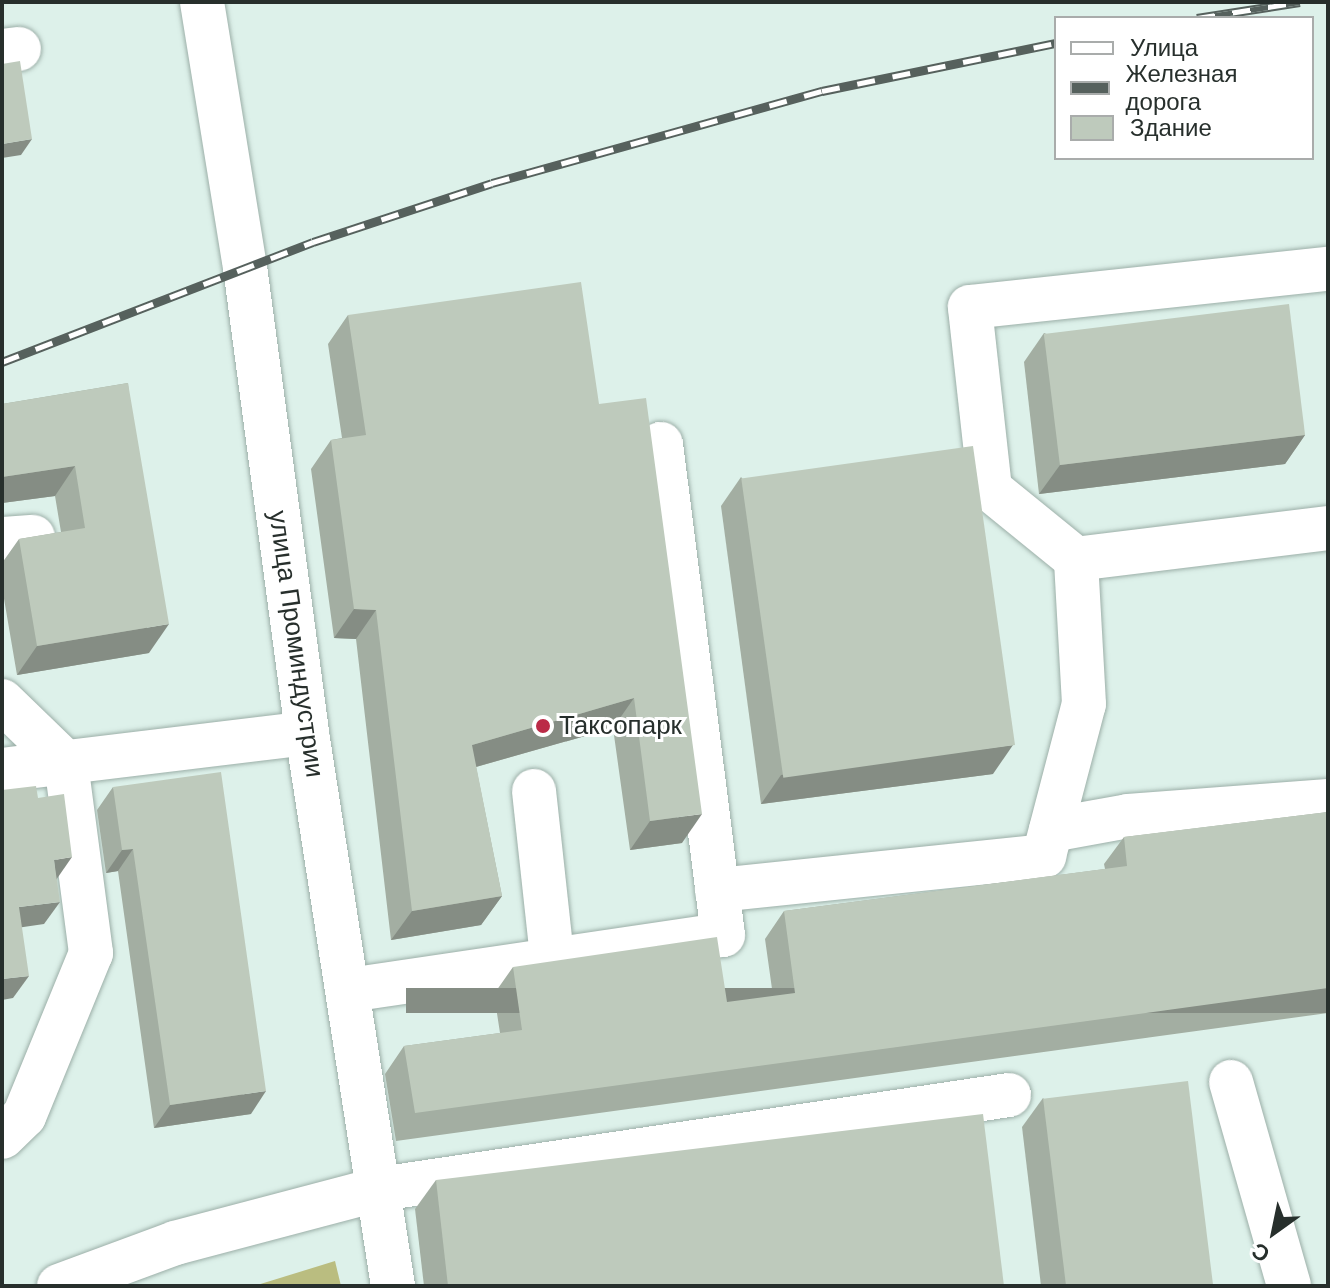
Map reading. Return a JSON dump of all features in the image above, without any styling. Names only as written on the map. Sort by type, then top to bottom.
[{"type":"main road","name":"улица Проминдустрии","points":[[202,2],[245,267],[307,733],[393,1286]]},
{"type":"main road","points":[[1328,269],[970,307],[990,489],[1076,559],[1328,528]]},
{"type":"main road","points":[[349,990],[552,957],[723,935],[661,444]]},
{"type":"main road","points":[[717,890],[1044,856],[1084,704],[1076,559]]},
{"type":"main road","points":[[2,701],[66,763],[91,953],[24,1116],[2,1137]]},
{"type":"main road","points":[[2,770],[307,733]]},
{"type":"main road","points":[[534,791],[552,957]]},
{"type":"main road","points":[[1051,830],[1128,816],[1328,801]]},
{"type":"main road","points":[[1231,1082],[1289,1286]]},
{"type":"main road","points":[[59,1286],[175,1243],[380,1189],[1009,1095]]},
{"type":"green space","points":[[335,1261],[341,1286],[254,1286]]},
{"type":"building","points":[[20,61],[32,139],[2,144],[2,64]]},
{"type":"building","points":[[581,282],[599,404],[646,398],[702,814],[650,821],[634,698],[472,745],[502,896],[412,911],[376,610],[354,609],[331,440],[366,435],[348,315]]},
{"type":"building","points":[[1289,304],[1305,435],[1060,465],[1044,334]]},
{"type":"building","points":[[128,383],[169,624],[37,646],[19,539],[85,528],[75,466],[2,477],[2,404]]},
{"type":"building","points":[[973,446],[1015,745],[783,778],[741,479]]},
{"type":"building","points":[[221,772],[266,1091],[170,1105],[133,849],[122,850],[113,787]]},
{"type":"building","points":[[36,786],[38,798],[64,794],[72,857],[54,860],[60,902],[19,907],[29,976],[2,979],[2,790]]},
{"type":"building","points":[[1328,812],[1328,988],[415,1113],[404,1046],[522,1030],[513,967],[717,937],[727,1002],[795,993],[784,911],[1127,866],[1124,837]]},
{"type":"building","points":[[1188,1081],[1213,1285],[1066,1286],[1043,1099]]},
{"type":"building","points":[[983,1114],[1004,1286],[448,1286],[436,1180]]},
{"type":"railway","points":[[1210,16],[1300,2]]},
{"type":"railway","points":[[2,362],[313,242],[492,183],[822,91],[1054,43]]},
{"type":"place","name":"Таксопарк","points":[[543,726]]}]
